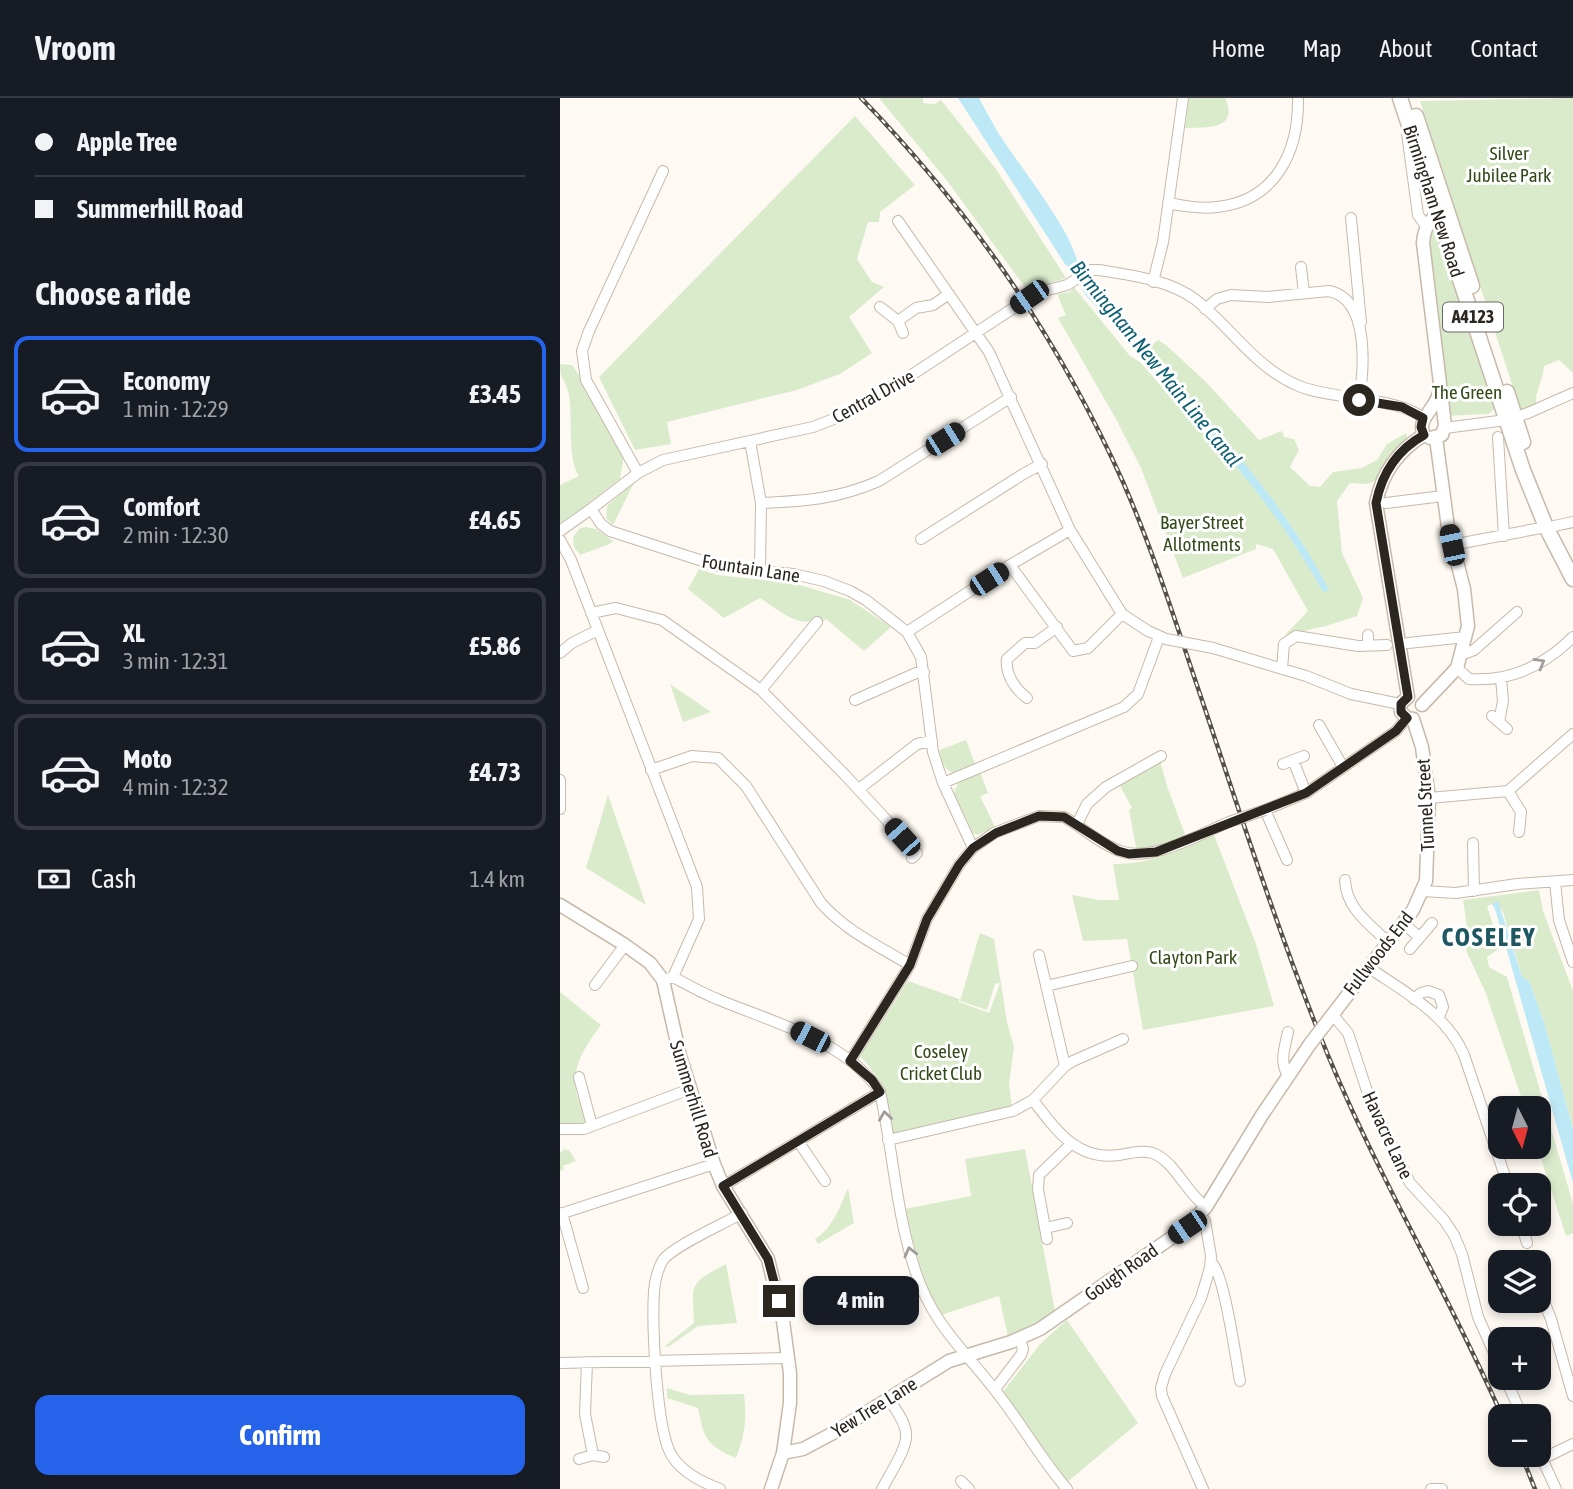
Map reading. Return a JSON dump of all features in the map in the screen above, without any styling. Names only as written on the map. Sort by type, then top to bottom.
[{"type":"highway","name":"Birmingham New Road","points":[[1405,103],[1511,419],[1550,526],[1573,579]]},
{"type":"highway","name":"Birmingham New Road","points":[[1550,526],[1573,560]]},
{"type":"main road","points":[[1437,430],[1440,389],[1423,243],[1426,226],[1442,212]]},
{"type":"main road","points":[[1437,430],[1421,427],[1437,401],[1440,389]]},
{"type":"main road","points":[[1410,719],[1419,716],[1422,705],[1457,668],[1463,654],[1468,626],[1467,604],[1443,496],[1435,414],[1426,417]]},
{"type":"main road","name":"Tunnel Street","points":[[1423,891],[1428,857],[1429,798],[1422,747],[1410,719],[1401,712],[1404,701],[1376,503],[1379,488],[1394,459],[1402,450],[1437,430]]},
{"type":"main road","points":[[1404,701],[1418,699],[1422,705]]},
{"type":"main road","name":"Fullwoods End","points":[[1332,1014],[1403,923],[1423,891]]},
{"type":"main road","points":[[560,905],[625,945],[668,978]]},
{"type":"main road","name":"Summerhill Road","points":[[668,978],[668,1010],[714,1164],[723,1186],[768,1259],[783,1321],[789,1358],[790,1403],[783,1453],[771,1489]]},
{"type":"main road","name":"Gough Road","points":[[964,1355],[1020,1339],[1052,1321],[1187,1227],[1203,1211],[1288,1075],[1332,1014]]},
{"type":"main road","name":"Yew Tree Lane","points":[[783,1453],[803,1449],[949,1361],[964,1355]]},
{"type":"street","points":[[1183,98],[1163,242],[1153,282],[1179,290],[1205,309],[1255,358],[1300,387],[1402,407],[1426,417]]},
{"type":"street","points":[[1168,203],[1198,208],[1217,207],[1242,202],[1259,192],[1279,171],[1292,150],[1298,123],[1298,98]]},
{"type":"street","points":[[1405,103],[1418,215],[1426,226]]},
{"type":"street","points":[[638,473],[586,380],[582,351],[663,171]]},
{"type":"street","points":[[1351,218],[1362,333],[1362,382],[1359,400]]},
{"type":"street","points":[[898,221],[989,352],[1070,530],[1122,614],[1163,638],[1213,648],[1351,694],[1404,701]]},
{"type":"street","points":[[1301,267],[1304,293]]},
{"type":"street","name":"Central Drive","points":[[591,509],[638,473],[663,460],[813,427],[849,413],[901,382],[1029,297],[1067,285],[1091,270],[1153,282]]},
{"type":"street","points":[[1205,309],[1224,296],[1268,297],[1329,291],[1339,293],[1350,305],[1362,333]]},
{"type":"street","points":[[898,321],[916,308],[933,305],[949,294]]},
{"type":"street","points":[[880,307],[898,321],[903,333]]},
{"type":"street","points":[[1437,430],[1511,419],[1573,393]]},
{"type":"street","points":[[761,503],[835,497],[880,481],[1011,397]]},
{"type":"street","points":[[1498,437],[1504,536]]},
{"type":"street","points":[[750,441],[761,503],[760,570]]},
{"type":"street","points":[[921,540],[1025,472],[1042,464]]},
{"type":"street","points":[[1386,503],[1443,496]]},
{"type":"street","points":[[560,531],[591,509]]},
{"type":"street","name":"Fountain Lane","points":[[591,509],[600,524],[611,531],[704,563],[793,574],[850,591],[884,612],[907,632]]},
{"type":"street","points":[[1452,545],[1573,522]]},
{"type":"street","points":[[973,848],[943,783],[932,741],[921,657],[907,632],[1010,565],[1070,530]]},
{"type":"street","points":[[560,540],[571,560],[697,887],[700,910],[695,931],[668,978],[783,1023],[850,1061],[872,1080],[880,1092],[898,1202],[915,1272],[940,1324],[995,1389],[1067,1489]]},
{"type":"street","points":[[1010,565],[1073,651],[1088,648],[1122,614]]},
{"type":"street","points":[[591,613],[616,608],[662,620],[761,690],[859,789],[917,853],[912,858]]},
{"type":"street","points":[[1463,654],[1474,650],[1517,612]]},
{"type":"street","points":[[761,690],[806,629],[817,622]]},
{"type":"street","points":[[1027,698],[1019,692],[1006,669],[1007,659],[1025,643],[1035,643],[1056,627]]},
{"type":"street","points":[[560,653],[572,643],[598,630]]},
{"type":"street","points":[[1282,669],[1284,644],[1296,636],[1358,646],[1368,640],[1387,645]]},
{"type":"street","points":[[1457,668],[1468,679],[1501,678],[1544,662],[1573,637]]},
{"type":"street","points":[[943,783],[1124,707],[1138,694],[1163,638]]},
{"type":"street","points":[[1408,643],[1466,638]]},
{"type":"street","points":[[855,700],[924,672]]},
{"type":"street","points":[[1499,722],[1503,701],[1501,678]]},
{"type":"street","points":[[850,1061],[910,965],[927,919],[959,865],[973,848],[996,833],[1039,816],[1064,817],[1110,846],[1129,854],[1156,852],[1306,793],[1410,719]]},
{"type":"street","points":[[1319,725],[1343,767]]},
{"type":"street","points":[[1429,798],[1508,791],[1573,734]]},
{"type":"street","points":[[859,789],[917,744],[932,741]]},
{"type":"street","points":[[650,770],[692,756],[718,758],[746,786],[821,903],[834,918],[846,928],[910,965]]},
{"type":"street","points":[[1077,824],[1087,804],[1106,787],[1161,756]]},
{"type":"street","points":[[1304,756],[1288,762],[1306,793]]},
{"type":"street","points":[[560,780],[560,809]]},
{"type":"street","points":[[1508,791],[1521,813],[1517,829]]},
{"type":"street","points":[[1265,810],[1287,860]]},
{"type":"street","points":[[1473,843],[1474,891]]},
{"type":"street","points":[[1345,880],[1350,902],[1357,913],[1387,942]]},
{"type":"street","points":[[1423,891],[1438,894],[1573,880]]},
{"type":"street","points":[[1555,881],[1559,920],[1573,962]]},
{"type":"street","points":[[1403,923],[1419,937]]},
{"type":"street","points":[[1410,949],[1432,923]]},
{"type":"street","points":[[595,985],[625,945]]},
{"type":"street","points":[[1040,955],[1065,1066]]},
{"type":"street","points":[[1046,986],[1132,966]]},
{"type":"street","points":[[1368,967],[1439,1017],[1455,1036],[1504,1173]]},
{"type":"street","points":[[1415,999],[1428,991],[1439,995],[1443,1002],[1439,1017]]},
{"type":"street","name":"Havacre Lane","points":[[1332,1014],[1348,1033],[1370,1100],[1410,1183],[1454,1235],[1462,1254],[1478,1317],[1488,1339]]},
{"type":"street","points":[[1288,1032],[1283,1062],[1288,1075]]},
{"type":"street","points":[[888,1140],[1013,1111],[1032,1100],[1065,1066],[1118,1044]]},
{"type":"street","points":[[579,1077],[592,1126]]},
{"type":"street","points":[[560,1129],[584,1129],[690,1089]]},
{"type":"street","points":[[723,1186],[880,1092]]},
{"type":"street","points":[[1032,1100],[1071,1144],[1102,1156],[1144,1152],[1155,1154],[1166,1162],[1203,1211],[1211,1262],[1201,1298],[1161,1388],[1162,1396],[1203,1489]]},
{"type":"street","points":[[798,1141],[821,1178]]},
{"type":"street","points":[[1067,1223],[1046,1233],[1037,1181],[1038,1175],[1071,1144]]},
{"type":"street","points":[[583,1288],[561,1213],[714,1164]]},
{"type":"street","points":[[720,1489],[687,1473],[673,1458],[663,1433],[654,1292],[660,1266],[666,1257],[742,1213]]},
{"type":"street","points":[[1525,1236],[1527,1243]]},
{"type":"street","points":[[1211,1262],[1217,1267],[1223,1286],[1240,1381]]},
{"type":"street","points":[[1549,1313],[1573,1396]]},
{"type":"street","points":[[995,1389],[1021,1355],[1023,1349],[1020,1339]]},
{"type":"street","points":[[560,1363],[789,1358]]},
{"type":"street","points":[[587,1362],[585,1414],[593,1455]]},
{"type":"street","points":[[882,1489],[905,1446],[907,1434],[889,1399]]},
{"type":"street","points":[[1551,1451],[1573,1444]]},
{"type":"street","points":[[579,1459],[593,1455],[604,1457]]},
{"type":"street","points":[[1546,1467],[1556,1489]]},
{"type":"street","points":[[1431,1489],[1443,1489]]},
{"type":"green space","points":[[879,98],[923,98],[923,103],[935,104],[941,100],[996,169],[1066,278],[1027,290],[948,182]]},
{"type":"green space","points":[[1189,98],[1225,98],[1228,116],[1218,125],[1185,128]]},
{"type":"green space","name":"Silver Jubilee Park","points":[[1573,98],[1573,373],[1559,360],[1544,366],[1536,397],[1537,408],[1521,412],[1420,101]]},
{"type":"green space","points":[[855,116],[915,185],[880,212],[879,222],[868,222],[857,259],[872,282],[884,287],[849,317],[872,353],[840,374],[797,390],[667,422],[671,444],[635,450],[599,377]]},
{"type":"green space","name":"The Green","points":[[1435,225],[1498,406],[1488,414],[1446,416],[1427,238]]},
{"type":"green space","name":"Bayer Street Allotments","points":[[1074,287],[1130,356],[1140,362],[1182,410],[1192,403],[1146,350],[1158,340],[1207,383],[1259,440],[1282,431],[1284,437],[1294,439],[1299,450],[1290,467],[1310,486],[1320,487],[1333,472],[1362,468],[1377,460],[1387,444],[1406,433],[1408,440],[1378,478],[1369,483],[1350,483],[1337,501],[1342,553],[1363,598],[1357,616],[1285,635],[1308,611],[1273,549],[1256,544],[1256,549],[1183,578],[1141,468],[1058,318],[1066,315],[1057,294],[1070,292]]},
{"type":"green space","points":[[560,364],[572,365],[579,375],[624,456],[620,479],[560,525],[560,485],[579,476],[571,447],[570,401]]},
{"type":"green space","points":[[635,481],[613,525],[606,518],[607,506]]},
{"type":"green space","points":[[579,529],[596,529],[613,541],[580,555],[574,547],[573,537]]},
{"type":"green space","points":[[699,569],[717,575],[793,583],[850,600],[891,627],[864,651],[826,619],[822,623],[816,619],[795,619],[760,598],[724,618],[688,589]]},
{"type":"green space","points":[[670,684],[711,712],[683,722]]},
{"type":"green space","points":[[966,740],[975,764],[953,773],[943,764],[939,750]]},
{"type":"green space","points":[[1160,761],[1186,837],[1137,852],[1129,810],[1132,808],[1118,782]]},
{"type":"green space","points":[[980,772],[988,793],[980,796],[995,827],[977,835],[973,833],[954,793],[958,783]]},
{"type":"green space","points":[[608,795],[646,905],[586,868]]},
{"type":"green space","name":"Clayton Park","points":[[1214,835],[1256,944],[1274,1006],[1143,1030],[1127,939],[1083,941],[1072,895],[1099,900],[1119,900],[1113,864],[1153,859]]},
{"type":"green space","points":[[1539,890],[1543,911],[1573,991],[1573,1129],[1544,1022],[1529,981],[1522,977],[1503,912],[1496,903],[1487,906],[1500,948],[1487,957],[1489,967],[1507,977],[1542,1096],[1521,1096],[1485,991],[1467,953],[1464,940],[1468,933],[1463,900]]},
{"type":"green space","name":"Coseley Cricket Club","points":[[980,933],[994,939],[1007,1022],[1014,1047],[1009,1084],[1012,1107],[897,1135],[891,1132],[886,1100],[880,1083],[860,1056],[908,981],[989,1013],[1000,983],[995,984],[987,1010],[960,1001]]},
{"type":"green space","points":[[560,992],[601,1025],[585,1048],[576,1073],[576,1091],[586,1124],[560,1125]]},
{"type":"green space","points":[[1551,1128],[1573,1204],[1573,1233],[1566,1236],[1551,1189],[1551,1173],[1546,1173],[1541,1159],[1551,1159]]},
{"type":"green space","points":[[564,1149],[569,1150],[576,1161],[563,1166],[564,1170],[560,1171],[560,1153]]},
{"type":"green space","points":[[1025,1149],[1055,1311],[1008,1337],[999,1296],[938,1316],[920,1269],[905,1209],[971,1196],[965,1159]]},
{"type":"green space","points":[[848,1188],[854,1223],[818,1244],[815,1239],[831,1223]]},
{"type":"green space","points":[[726,1264],[737,1323],[698,1326],[668,1347],[665,1346],[694,1323],[695,1286],[705,1276]]},
{"type":"green space","points":[[1067,1320],[1138,1423],[1066,1483],[1002,1393],[1041,1343]]},
{"type":"green space","points":[[667,1388],[690,1395],[744,1394],[744,1426],[736,1458],[718,1449],[708,1440],[698,1408],[667,1398]]},
{"type":"water","name":"Birmingham New Main Line Canal","points":[[958,98],[979,98],[997,131],[1058,221],[1088,283],[1241,459],[1289,524],[1329,590],[1323,592],[1278,521],[1226,454],[1140,353],[1087,297]]},
{"type":"water","points":[[1498,901],[1522,977],[1529,981],[1544,1022],[1573,1129],[1573,1183],[1551,1106],[1551,1096],[1548,1096],[1492,904]]},
{"type":"railway","points":[[861,98],[939,185],[975,231],[1041,328],[1098,429],[1135,509],[1156,565],[1272,908],[1317,1028],[1360,1127],[1497,1404]]},
{"type":"railway","points":[[1526,1467],[1535,1489]]},
{"type":"district","name":"COSELEY","points":[[1489,937]]},
{"type":"route","points":[[779,1301],[768,1259],[723,1186],[880,1092],[872,1080],[850,1061],[910,965],[927,919],[959,865],[973,848],[996,833],[1039,816],[1054,815],[1077,824],[1118,851],[1129,854],[1156,852],[1306,793],[1396,731],[1407,718],[1401,712],[1401,704],[1408,697],[1376,503],[1379,488],[1394,459],[1414,440],[1424,435],[1421,427],[1423,418],[1402,407],[1359,400]]}]
